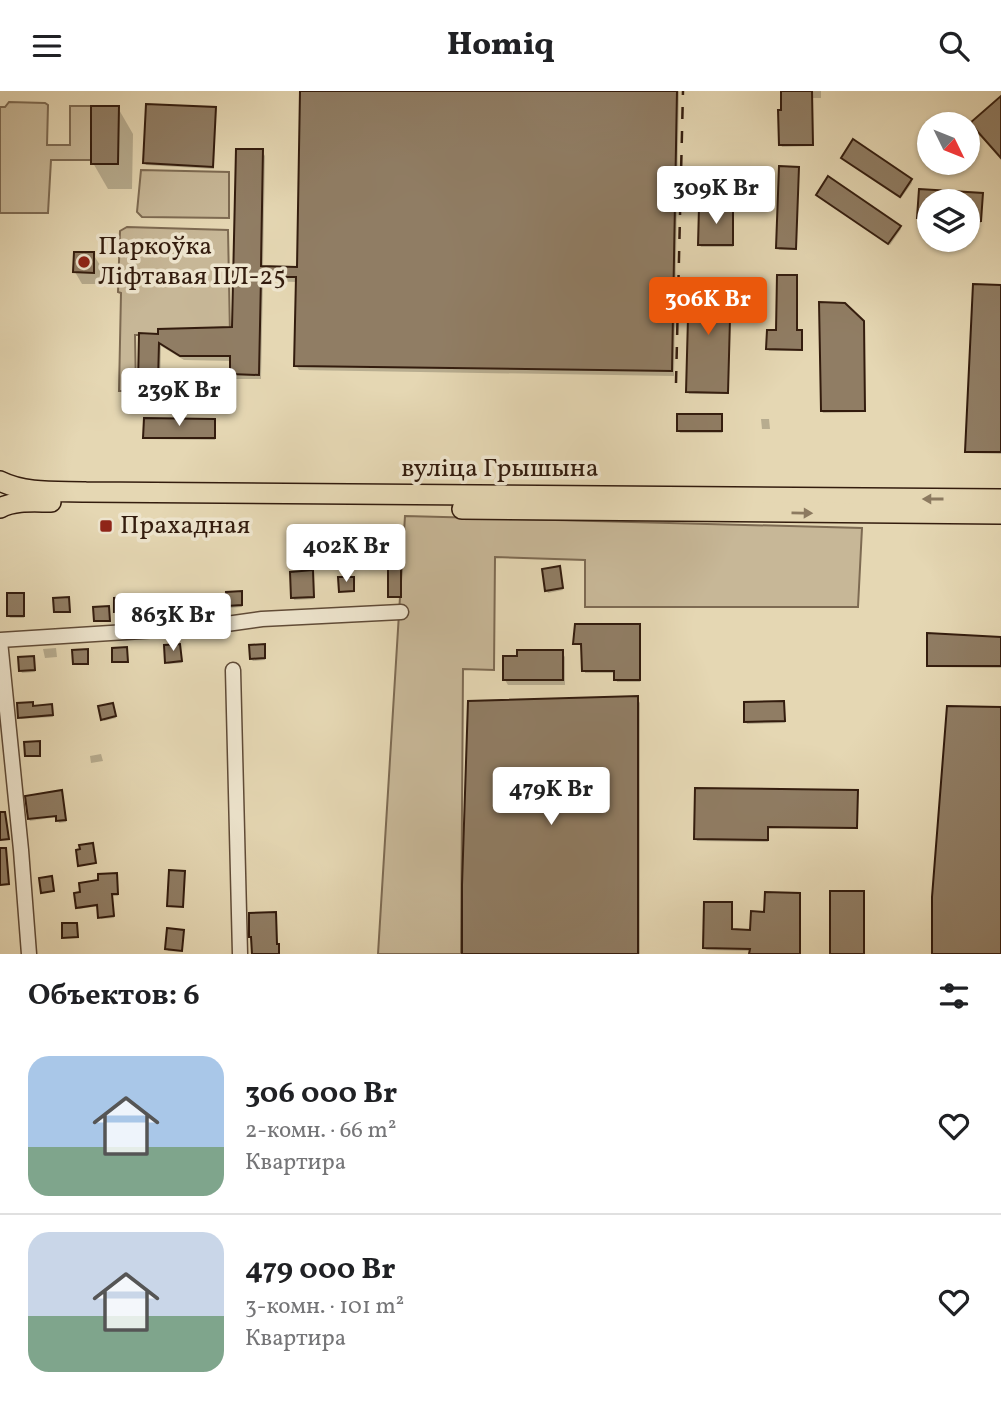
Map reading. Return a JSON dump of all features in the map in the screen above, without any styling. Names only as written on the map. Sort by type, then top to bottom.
[{"type":"main road","name":"вуліца Грышына","points":[[0,481],[9,486],[31,490],[86,492],[1001,499]]},
{"type":"main road","name":"вуліца Грышына","points":[[0,508],[6,504],[29,502],[1001,514]]},
{"type":"street","points":[[29,954],[0,640],[205,627],[262,619],[401,612]]},
{"type":"street","points":[[233,670],[240,954]]},
{"type":"shaded area","points":[[9,102],[48,105],[47,145],[70,145],[70,106],[91,106],[91,160],[51,160],[48,213],[0,213],[0,107],[5,107]]},
{"type":"shaded area","points":[[141,170],[229,172],[229,218],[142,217],[137,212]]},
{"type":"shaded area","points":[[127,227],[228,230],[230,334],[135,335],[136,391],[119,391],[120,231]]},
{"type":"shaded area","points":[[405,516],[862,528],[858,607],[585,607],[585,560],[495,557],[494,670],[463,669],[461,954],[378,954]]},
{"type":"building","points":[[300,91],[677,91],[672,371],[294,366],[296,277],[261,277],[259,375],[230,374],[230,356],[180,356],[159,343],[158,383],[138,383],[139,333],[158,334],[158,329],[232,327],[236,149],[263,149],[261,266],[297,267]]},
{"type":"building","points":[[781,91],[812,91],[813,145],[779,145],[778,110],[781,110]]},
{"type":"building","points":[[1001,96],[1001,158],[980,134],[980,114]]},
{"type":"building","points":[[146,104],[216,107],[213,167],[143,163]]},
{"type":"building","points":[[91,106],[119,106],[118,164],[91,164]]},
{"type":"building","points":[[853,139],[912,179],[900,197],[841,158]]},
{"type":"building","points":[[779,166],[799,167],[796,249],[776,248]]},
{"type":"building","points":[[828,176],[901,226],[888,244],[816,195]]},
{"type":"building","points":[[980,193],[983,193],[980,221]]},
{"type":"building","points":[[699,207],[733,207],[733,245],[698,245]]},
{"type":"building","name":"Паркоўка Ліфтавая ПЛ-25","points":[[74,252],[94,252],[94,273],[73,272]]},
{"type":"building","points":[[777,275],[797,275],[797,330],[802,330],[802,350],[766,349],[767,330],[776,330]]},
{"type":"building","points":[[689,281],[731,282],[728,393],[686,392]]},
{"type":"building","points":[[973,284],[1001,285],[1001,452],[965,452]]},
{"type":"building","points":[[819,302],[845,303],[864,321],[865,411],[821,411]]},
{"type":"building","points":[[677,414],[722,414],[722,431],[677,431]]},
{"type":"building","points":[[144,418],[215,419],[215,438],[143,438]]},
{"type":"building","points":[[388,560],[401,560],[401,597],[388,597]]},
{"type":"building","points":[[560,566],[563,588],[545,591],[542,569]]},
{"type":"building","points":[[313,570],[314,597],[291,598],[290,572]]},
{"type":"building","points":[[338,577],[354,577],[354,591],[339,592]]},
{"type":"building","points":[[242,591],[242,605],[227,606],[226,592]]},
{"type":"building","points":[[7,593],[24,593],[24,616],[7,616]]},
{"type":"building","points":[[69,597],[70,612],[54,612],[53,598]]},
{"type":"building","points":[[129,597],[130,611],[114,612],[114,598]]},
{"type":"building","points":[[163,604],[164,618],[148,619],[147,605]]},
{"type":"building","points":[[109,606],[110,621],[94,621],[93,607]]},
{"type":"building","points":[[575,624],[640,624],[640,680],[614,680],[614,671],[582,671],[581,644],[573,644]]},
{"type":"building","points":[[927,633],[1001,637],[1001,666],[927,666]]},
{"type":"building","points":[[180,644],[182,661],[165,663],[164,645]]},
{"type":"building","points":[[265,644],[265,658],[250,659],[249,645]]},
{"type":"building","points":[[127,647],[128,662],[112,662],[112,648]]},
{"type":"building","points":[[88,649],[88,664],[73,664],[72,650]]},
{"type":"building","points":[[517,650],[563,650],[563,680],[503,680],[503,656],[517,656]]},
{"type":"building","points":[[34,656],[35,670],[19,671],[18,657]]},
{"type":"building","points":[[638,696],[638,954],[462,954],[468,701]]},
{"type":"building","points":[[784,701],[785,721],[744,722],[744,702]]},
{"type":"building","points":[[33,702],[33,706],[52,704],[53,715],[18,718],[17,703]]},
{"type":"building","points":[[113,703],[116,716],[101,720],[98,706]]},
{"type":"building","points":[[947,706],[1001,707],[1001,954],[932,954],[932,897]]},
{"type":"building","points":[[40,741],[40,756],[25,756],[24,742]]},
{"type":"building","points":[[695,788],[858,790],[857,828],[768,827],[768,840],[694,839]]},
{"type":"building","points":[[62,790],[66,820],[56,821],[56,816],[28,819],[25,796]]},
{"type":"building","points":[[0,812],[5,812],[9,839],[0,840]]},
{"type":"building","points":[[93,843],[96,863],[78,866],[76,850],[80,849],[79,845]]},
{"type":"building","points":[[0,848],[6,848],[9,884],[0,885]]},
{"type":"building","points":[[169,870],[185,871],[183,907],[167,906]]},
{"type":"building","points":[[117,873],[118,894],[112,894],[114,916],[98,918],[97,905],[76,908],[74,893],[80,892],[79,883],[98,880],[98,874]]},
{"type":"building","points":[[52,876],[54,891],[41,893],[39,878]]},
{"type":"building","points":[[830,891],[864,891],[864,954],[830,954]]},
{"type":"building","points":[[765,892],[800,893],[800,954],[749,954],[750,949],[703,948],[704,902],[732,902],[732,929],[750,930],[751,911],[764,912]]},
{"type":"building","points":[[276,912],[279,954],[252,954],[249,913]]},
{"type":"building","points":[[62,923],[77,923],[78,937],[62,938]]},
{"type":"building","points":[[167,928],[184,930],[182,951],[165,949]]},
{"type":"railway","points":[[676,383],[683,91]]},
{"type":"place","name":"Паркоўка Ліфтавая ПЛ-25","points":[[84,262]]},
{"type":"place","name":"Прахадная","points":[[106,526]]}]
